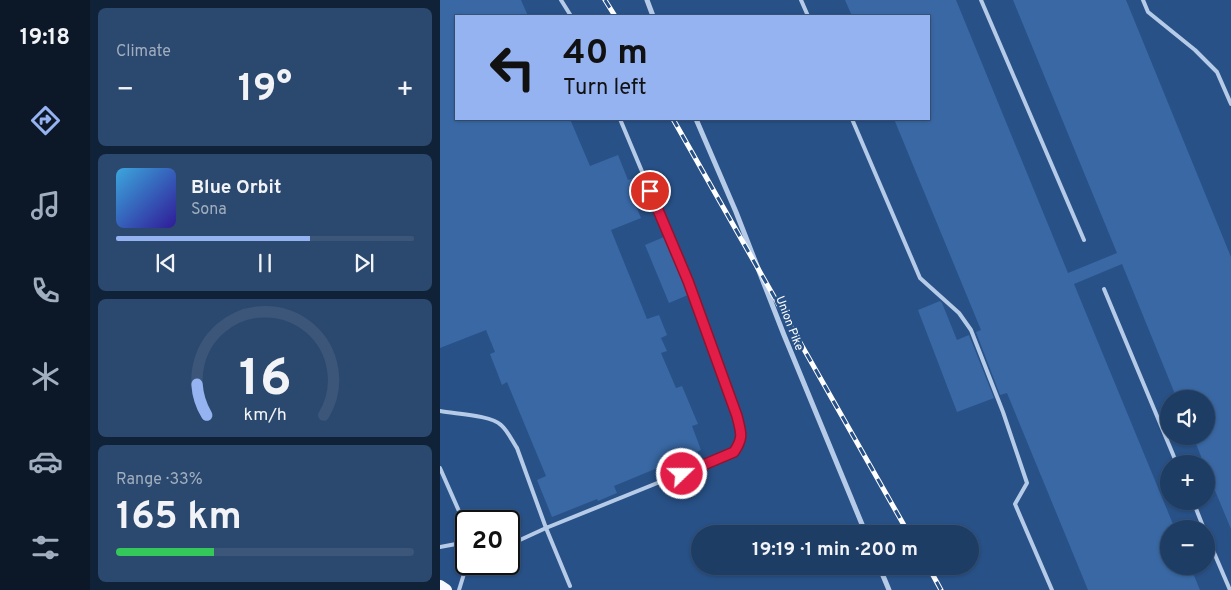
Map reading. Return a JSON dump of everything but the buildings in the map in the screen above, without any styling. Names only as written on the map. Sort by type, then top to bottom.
[{"type":"main road","points":[[440,586],[446,590]]},
{"type":"street","points":[[647,0],[653,15]]},
{"type":"street","name":"Union Pike","points":[[696,120],[736,212],[784,335],[862,525]]},
{"type":"street","points":[[883,575],[889,590]]},
{"type":"lane","points":[[561,0],[570,15]]},
{"type":"lane","points":[[801,0],[808,15]]},
{"type":"lane","points":[[981,0],[1084,240]]},
{"type":"lane","points":[[1143,0],[1148,12],[1195,50],[1217,72],[1231,104]]},
{"type":"lane","points":[[520,540],[734,452],[742,436],[737,416],[688,281],[620,120]]},
{"type":"lane","points":[[852,120],[920,278],[959,313],[971,330],[1003,412],[1027,483],[1015,504],[1052,590]]},
{"type":"lane","points":[[1104,289],[1173,455]]},
{"type":"lane","points":[[440,411],[492,419],[501,425],[510,436],[517,448],[546,528],[570,586]]},
{"type":"lane","points":[[440,468],[459,510]]},
{"type":"lane","points":[[440,547],[455,544]]},
{"type":"lane","points":[[1215,555],[1230,590]]},
{"type":"lane","points":[[459,590],[464,575]]},
{"type":"railway","points":[[605,0],[614,15]]},
{"type":"railway","points":[[674,120],[904,525]]},
{"type":"railway","points":[[933,575],[941,590]]},
{"type":"route","points":[[650,191],[688,281],[737,416],[742,436],[734,452],[682,474]]}]
